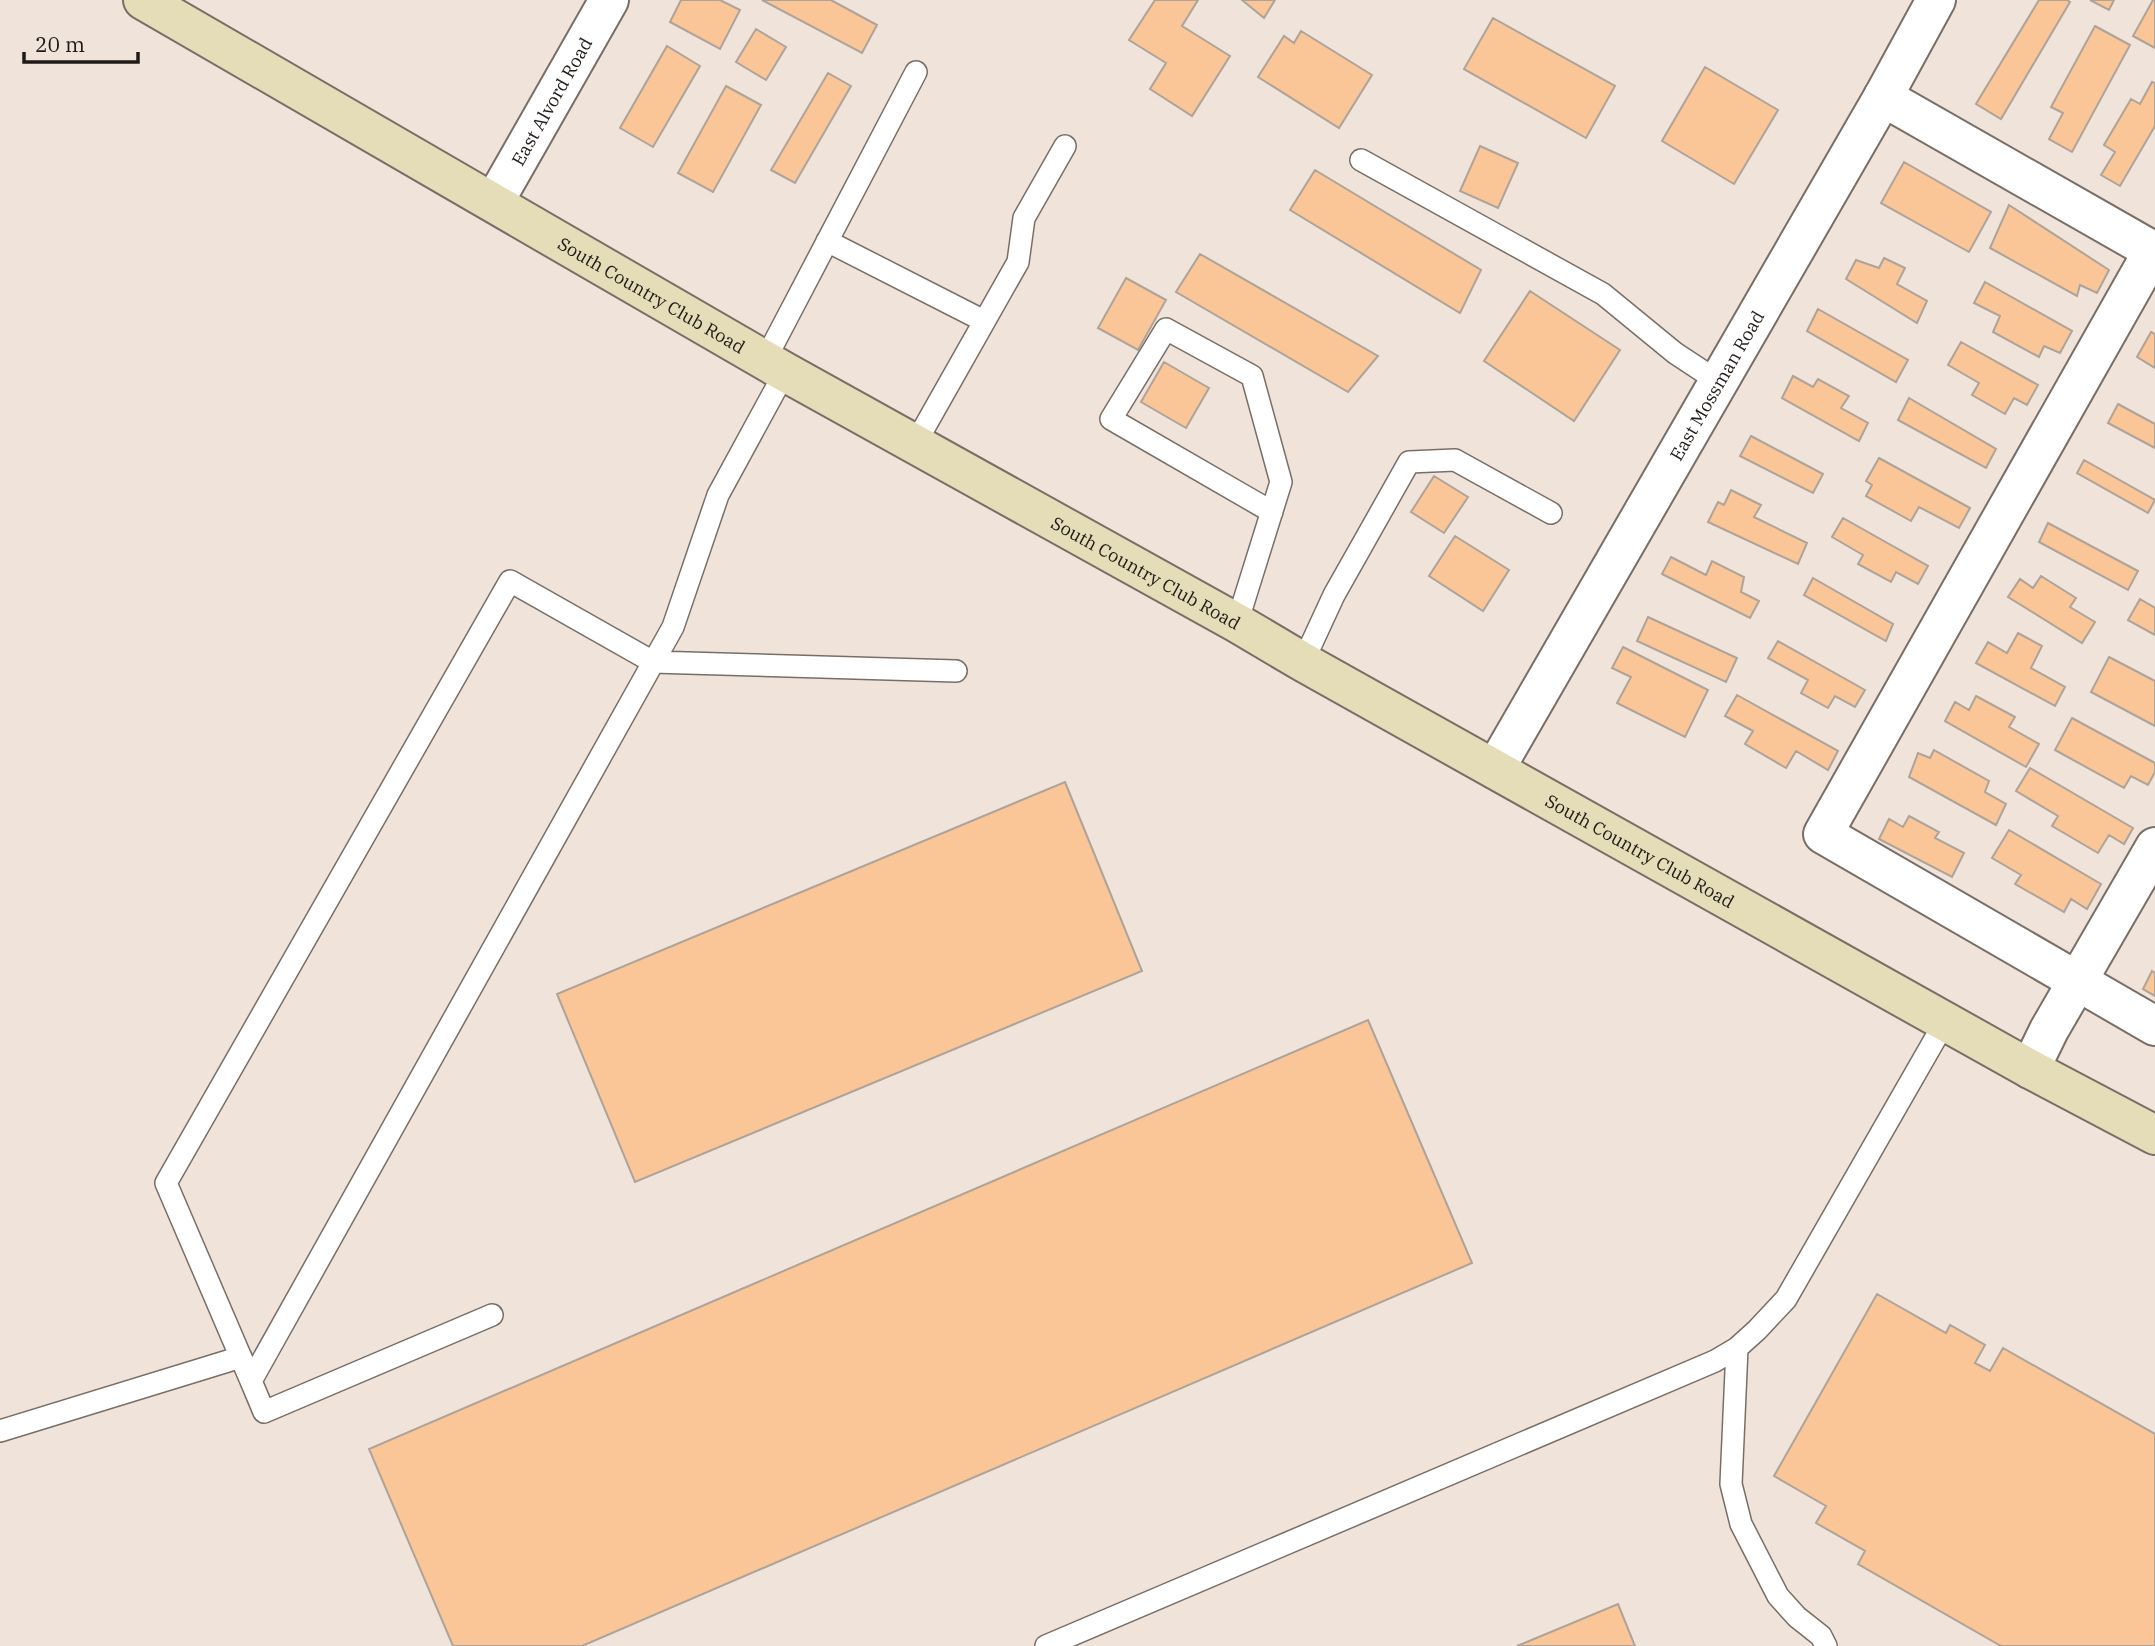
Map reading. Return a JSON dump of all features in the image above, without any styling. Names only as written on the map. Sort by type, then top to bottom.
[{"type":"street","name":"South Country Club Road","points":[[144,0],[775,366],[1946,1020],[2029,1069],[2155,1135]]},
{"type":"street","name":"East Alvord Road","points":[[494,202],[609,0]]},
{"type":"street","name":"East Mossman Road","points":[[1495,769],[1883,97],[1936,0]]},
{"type":"street","points":[[1883,97],[2154,252],[1823,834],[2155,1026]]},
{"type":"street","points":[[2029,1069],[2155,847]]},
{"type":"lane","points":[[251,1381],[673,627],[718,495],[775,366],[804,286],[916,72]]},
{"type":"lane","points":[[915,444],[1018,262],[1024,218],[1065,146]]},
{"type":"lane","points":[[1361,160],[1603,294],[1675,353],[1719,382]]},
{"type":"lane","points":[[827,241],[984,321]]},
{"type":"lane","points":[[1237,623],[1272,512],[1281,482],[1252,376],[1166,330],[1111,419],[1272,512]]},
{"type":"lane","points":[[1303,662],[1334,595],[1409,462],[1455,460],[1551,513]]},
{"type":"lane","points":[[492,1315],[264,1412],[166,1183],[510,581],[653,662],[956,671]]},
{"type":"lane","points":[[1046,1646],[1599,1412],[1715,1361],[1737,1348],[1786,1299],[1946,1020]]},
{"type":"lane","points":[[1737,1348],[1731,1484],[1741,1524],[1778,1596],[1797,1617],[1821,1636],[1826,1646]]},
{"type":"lane","points":[[0,1431],[241,1357]]},
{"type":"building","points":[[681,0],[720,0],[740,10],[720,49],[670,22]]},
{"type":"building","points":[[762,0],[831,0],[877,25],[862,53]]},
{"type":"building","points":[[1155,0],[1198,0],[1182,26],[1230,56],[1192,116],[1150,89],[1166,63],[1129,40]]},
{"type":"building","points":[[1242,0],[1275,0],[1264,18]]},
{"type":"building","points":[[2039,0],[2070,2],[2001,119],[1976,104]]},
{"type":"building","points":[[2090,0],[2114,0],[2109,10]]},
{"type":"building","points":[[2155,0],[2155,48],[2133,36]]},
{"type":"building","points":[[1493,18],[1615,86],[1586,138],[1464,69]]},
{"type":"building","points":[[2095,26],[2130,45],[2072,152],[2049,139],[2063,113],[2051,107]]},
{"type":"building","points":[[756,29],[786,47],[766,80],[736,62]]},
{"type":"building","points":[[1301,31],[1372,75],[1339,128],[1258,77],[1284,36],[1294,43]]},
{"type":"building","points":[[667,46],[700,66],[653,147],[620,128]]},
{"type":"building","points":[[1705,67],[1778,110],[1734,184],[1662,141]]},
{"type":"building","points":[[828,73],[851,86],[795,183],[771,170]]},
{"type":"building","points":[[2152,82],[2155,83],[2155,126],[2120,186],[2101,175],[2115,152],[2104,145],[2131,99],[2140,104]]},
{"type":"building","points":[[726,86],[761,105],[713,192],[678,173]]},
{"type":"building","points":[[1480,146],[1518,163],[1498,208],[1460,191]]},
{"type":"building","points":[[1904,162],[1991,212],[1969,252],[1881,203]]},
{"type":"building","points":[[1315,170],[1481,270],[1460,313],[1290,210]]},
{"type":"building","points":[[2009,205],[2109,270],[2097,293],[2080,285],[2077,296],[1990,248]]},
{"type":"building","points":[[1200,254],[1378,356],[1348,392],[1176,292]]},
{"type":"building","points":[[1884,258],[1905,268],[1897,284],[1927,301],[1917,323],[1846,279],[1856,260],[1879,268]]},
{"type":"building","points":[[1126,278],[1166,300],[1138,350],[1098,328]]},
{"type":"building","points":[[1985,282],[2072,331],[2060,353],[2044,346],[2039,357],[1993,332],[2000,316],[1974,303]]},
{"type":"building","points":[[1530,291],[1620,350],[1574,421],[1484,361]]},
{"type":"building","points":[[1818,309],[1908,360],[1896,382],[1807,331]]},
{"type":"building","points":[[2151,332],[2155,334],[2155,368],[2137,357]]},
{"type":"building","points":[[1961,342],[2038,385],[2027,405],[2014,398],[2005,414],[1972,395],[1979,383],[1948,365]]},
{"type":"building","points":[[1164,362],[1209,388],[1186,428],[1141,402]]},
{"type":"building","points":[[1793,376],[1813,387],[1818,379],[1849,396],[1841,408],[1868,423],[1859,441],[1782,398]]},
{"type":"building","points":[[1909,398],[1996,449],[1986,468],[1898,420]]},
{"type":"building","points":[[2118,404],[2155,424],[2155,448],[2108,423]]},
{"type":"building","points":[[1751,436],[1823,474],[1813,493],[1740,456]]},
{"type":"building","points":[[1879,458],[1970,508],[1959,528],[1919,507],[1911,521],[1866,496],[1872,485],[1866,481]]},
{"type":"building","points":[[2084,460],[2155,500],[2148,513],[2077,473]]},
{"type":"building","points":[[1434,476],[1468,497],[1444,533],[1411,512]]},
{"type":"building","points":[[1731,490],[1761,505],[1754,517],[1807,543],[1798,564],[1708,522],[1718,502],[1724,505]]},
{"type":"building","points":[[1843,518],[1928,566],[1918,584],[1896,572],[1891,582],[1858,564],[1863,555],[1832,537]]},
{"type":"building","points":[[2048,523],[2138,571],[2128,590],[2039,542]]},
{"type":"building","points":[[1455,536],[1509,570],[1483,611],[1429,576]]},
{"type":"building","points":[[1671,557],[1706,575],[1712,561],[1744,577],[1741,592],[1759,601],[1750,618],[1662,574]]},
{"type":"building","points":[[2041,576],[2076,598],[2070,607],[2095,622],[2082,643],[2008,597],[2020,579],[2033,588]]},
{"type":"building","points":[[1813,578],[1893,624],[1886,641],[1804,595]]},
{"type":"building","points":[[2140,599],[2155,608],[2155,635],[2128,620]]},
{"type":"building","points":[[1648,617],[1737,658],[1726,682],[1637,641]]},
{"type":"building","points":[[2018,633],[2042,646],[2031,668],[2065,687],[2055,706],[1976,663],[1988,642],[2007,653]]},
{"type":"building","points":[[1778,641],[1865,690],[1855,707],[1835,696],[1828,708],[1801,693],[1808,680],[1768,658]]},
{"type":"building","points":[[1623,647],[1708,690],[1685,737],[1617,703],[1631,677],[1612,668]]},
{"type":"building","points":[[2109,657],[2155,681],[2155,726],[2091,692]]},
{"type":"building","points":[[1737,695],[1838,751],[1828,770],[1796,751],[1786,768],[1745,744],[1753,731],[1725,716]]},
{"type":"building","points":[[1976,696],[2015,717],[2009,727],[2039,744],[2026,767],[1945,721],[1955,702],[1969,710]]},
{"type":"building","points":[[2072,718],[2155,763],[2155,772],[2148,785],[2131,776],[2124,788],[2055,750]]},
{"type":"building","points":[[1934,750],[1989,781],[1985,792],[2006,804],[1996,825],[1909,777],[1918,753],[1930,758]]},
{"type":"building","points":[[2030,768],[2133,828],[2124,844],[2109,835],[2098,853],[2052,826],[2058,816],[2016,791]]},
{"type":"building","points":[[1065,782],[1142,971],[635,1182],[557,994]]},
{"type":"building","points":[[1909,816],[1939,832],[1935,838],[1964,853],[1952,877],[1879,839],[1889,819],[1903,827]]},
{"type":"building","points":[[2009,830],[2101,884],[2087,909],[2071,899],[2064,912],[2015,884],[2021,875],[1992,858]]},
{"type":"building","points":[[2152,971],[2155,973],[2155,996],[2143,989]]},
{"type":"building","points":[[1368,1020],[1472,1263],[582,1646],[453,1646],[369,1449]]},
{"type":"building","points":[[1877,1294],[1946,1333],[1950,1325],[1985,1345],[1975,1363],[1990,1371],[2003,1348],[2155,1434],[2155,1646],[2001,1646],[1858,1564],[1865,1551],[1816,1523],[1826,1506],[1774,1476]]},
{"type":"building","points":[[1618,1604],[1635,1646],[1517,1646]]}]
